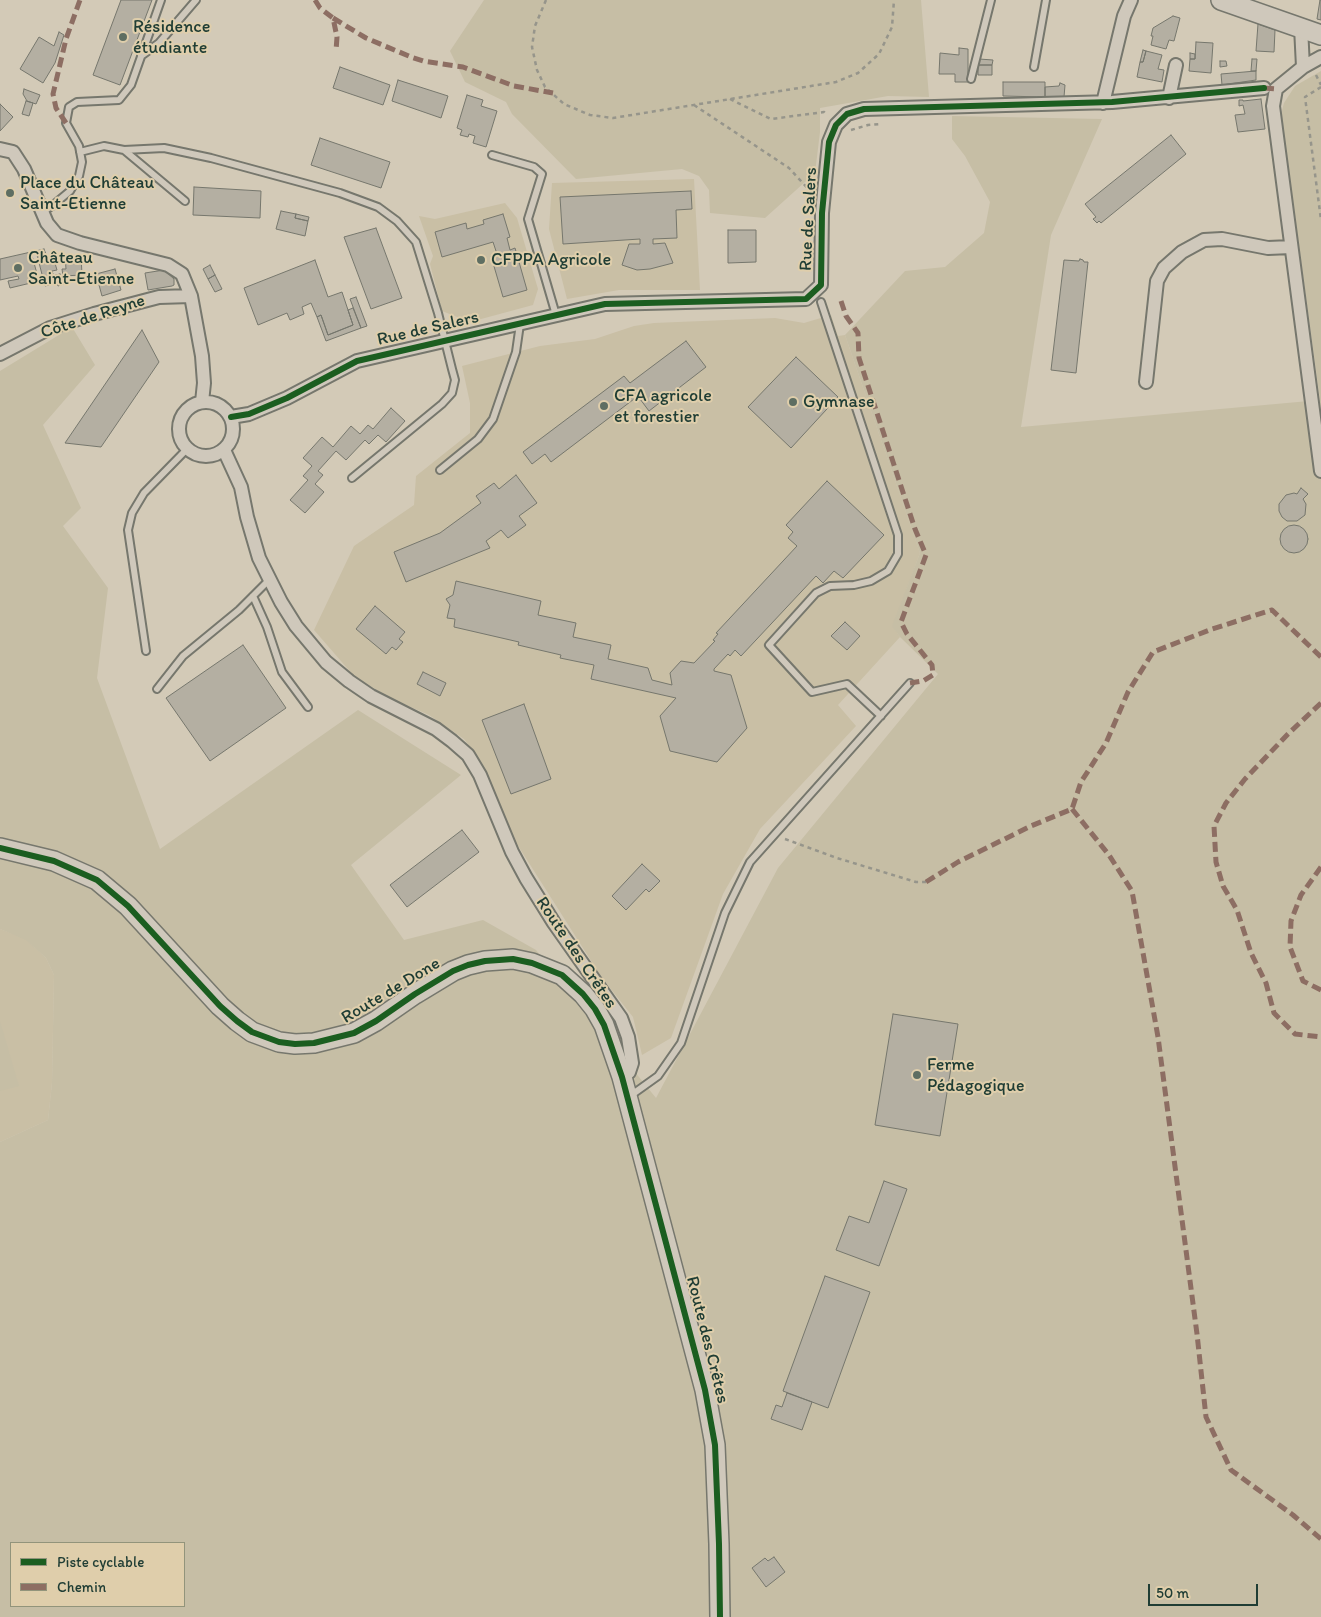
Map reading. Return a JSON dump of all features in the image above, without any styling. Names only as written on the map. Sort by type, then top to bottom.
[{"type":"street","points":[[1102,103],[1124,16],[1131,0]]},
{"type":"street","points":[[1220,0],[1321,35]]},
{"type":"street","points":[[1302,27],[1303,67]]},
{"type":"street","points":[[836,125],[847,114],[864,109],[1102,103],[1270,89],[1321,57]]},
{"type":"street","points":[[1169,98],[1176,65]]},
{"type":"street","points":[[1270,89],[1321,471]]},
{"type":"street","name":"Rue de Salers","points":[[231,417],[249,414],[287,398],[356,361],[605,304],[806,299],[820,285],[822,204],[829,142],[836,125]]},
{"type":"street","points":[[0,149],[13,152],[24,169],[46,223],[57,235],[80,243],[168,265],[182,274],[191,296],[202,356],[204,383],[202,402]]},
{"type":"street","points":[[1146,382],[1157,280],[1164,268],[1182,252],[1204,240],[1222,239],[1268,248],[1291,247]]},
{"type":"street","name":"Côte de Reyne","points":[[0,354],[50,328],[94,314],[159,297],[191,296]]},
{"type":"street","points":[[202,402],[218,404],[231,417],[234,426],[233,436],[224,450],[216,455],[207,457],[193,454],[187,449],[179,435],[178,426],[181,418],[186,410],[193,405],[202,402]]},
{"type":"street","name":"Route des Crêtes","points":[[224,450],[241,487],[258,558],[296,626],[326,662],[349,681],[371,696],[436,729],[468,755],[484,782],[512,852],[526,878],[554,923],[621,1018],[628,1037],[632,1063],[629,1072],[622,1077],[711,1419],[717,1482],[720,1617]]},
{"type":"street","name":"Route de Done","points":[[0,848],[54,861],[80,872],[103,885],[128,906],[220,1006],[252,1032],[266,1038],[295,1044],[336,1039],[354,1033],[376,1021],[453,971],[485,961],[513,959],[532,963],[562,975],[584,994],[604,1025],[622,1077]]},
{"type":"lane","points":[[42,212],[70,191],[79,176],[82,162],[80,152],[66,123],[69,107],[77,102],[119,100],[131,85],[161,0]]},
{"type":"lane","points":[[141,56],[159,42],[196,0]]},
{"type":"lane","points":[[971,79],[992,0]]},
{"type":"lane","points":[[1034,67],[1046,0]]},
{"type":"lane","points":[[80,152],[104,146],[124,150],[164,148],[211,158],[340,193],[378,207],[397,221],[416,242],[455,380],[452,393],[442,404],[352,478]]},
{"type":"lane","points":[[124,150],[185,201]]},
{"type":"lane","points":[[492,154],[534,167],[542,174],[528,219],[556,315]]},
{"type":"lane","points":[[821,302],[898,535],[898,554],[888,571],[871,581],[854,585],[830,586],[816,593],[769,645],[812,692],[847,684],[881,716]]},
{"type":"lane","points":[[440,470],[478,439],[493,419],[516,352],[520,324]]},
{"type":"lane","points":[[146,652],[128,530],[132,513],[144,493],[187,449]]},
{"type":"lane","points":[[157,689],[182,656],[240,610],[269,580]]},
{"type":"lane","points":[[253,596],[267,627],[282,672],[308,707]]},
{"type":"lane","points":[[627,1098],[658,1076],[681,1043],[725,913],[750,862],[910,683]]},
{"type":"path","points":[[546,0],[535,26],[532,47],[537,70],[545,86],[564,104],[590,115],[613,118],[836,82],[858,73],[879,54],[892,27],[894,0]]},
{"type":"path","points":[[1316,74],[1321,86],[1305,97],[1321,220]]},
{"type":"path","points":[[730,98],[771,119],[824,112],[836,125]]},
{"type":"path","points":[[694,105],[789,168],[822,204]]},
{"type":"path","points":[[846,136],[852,130],[868,124],[886,123]]},
{"type":"path","points":[[774,835],[837,858],[916,882],[926,882]]},
{"type":"shaded area","points":[[484,0],[921,0],[929,97],[888,96],[820,108],[820,132],[815,173],[765,218],[710,213],[709,190],[699,176],[682,169],[576,179],[512,114],[506,102],[465,82],[450,51]]},
{"type":"shaded area","points":[[1321,71],[1321,1617],[0,1617],[0,1142],[48,1120],[52,1083],[54,975],[46,958],[26,940],[0,929],[0,371],[72,327],[95,365],[43,425],[81,508],[63,526],[108,588],[97,678],[160,849],[358,710],[461,775],[351,865],[404,940],[483,920],[536,950],[656,1098],[778,868],[938,674],[900,637],[892,626],[920,553],[845,335],[905,271],[945,267],[984,233],[990,202],[965,156],[952,139],[952,116],[1102,119],[1051,235],[1021,427],[1320,400],[1281,114],[1284,103],[1295,86]]},
{"type":"shaded area","points":[[694,179],[700,290],[619,290],[567,299],[549,229],[552,183]]},
{"type":"shaded area","name":"CFPPA Agricole","points":[[505,203],[517,218],[538,289],[533,305],[470,322],[442,311],[430,264],[433,256],[419,216],[435,219]]},
{"type":"shaded area","points":[[831,315],[838,336],[845,335],[920,553],[893,626],[900,637],[838,705],[856,726],[760,829],[723,894],[671,1038],[642,1055],[633,1017],[602,978],[515,841],[482,763],[464,739],[429,715],[390,698],[354,676],[314,630],[354,546],[414,505],[416,476],[470,433],[470,403],[462,366],[540,346],[595,339],[634,326],[654,323],[775,318],[804,323]]},
{"type":"shaded area","points":[[0,929],[26,939],[46,958],[54,975],[52,1083],[48,1120],[0,1142]]},
{"type":"shaded area","points":[[0,1021],[19,1086],[0,1091]]},
{"type":"building","name":"Résidence étudiante","points":[[121,0],[152,0],[120,85],[93,75]]},
{"type":"building","points":[[1321,0],[1321,20],[1317,19]]},
{"type":"building","points":[[1173,16],[1180,18],[1174,41],[1169,40],[1166,49],[1151,45],[1153,28]]},
{"type":"building","points":[[1258,24],[1275,30],[1274,52],[1256,51]]},
{"type":"building","points":[[59,32],[64,35],[55,63],[43,83],[20,69],[39,37],[54,46]]},
{"type":"building","points":[[1196,42],[1213,43],[1211,73],[1189,71],[1190,59],[1195,59]]},
{"type":"building","points":[[959,48],[968,49],[968,82],[955,82],[955,74],[939,74],[940,53],[959,55]]},
{"type":"building","points":[[1143,50],[1146,51],[1143,62],[1140,62]]},
{"type":"building","points":[[1146,51],[1162,55],[1158,69],[1164,70],[1162,82],[1137,77],[1140,62],[1143,62]]},
{"type":"building","points":[[1190,53],[1195,54],[1195,59],[1190,59]]},
{"type":"building","points":[[979,59],[993,60],[992,65],[978,65]]},
{"type":"building","points":[[1252,59],[1257,59],[1256,71],[1251,71]]},
{"type":"building","points":[[1220,61],[1226,61],[1227,66],[1220,67]]},
{"type":"building","points":[[978,65],[992,65],[992,75],[978,75]]},
{"type":"building","points":[[340,67],[390,85],[383,105],[333,88]]},
{"type":"building","points":[[1256,71],[1256,80],[1222,85],[1221,74]]},
{"type":"building","points":[[398,80],[448,96],[441,118],[392,101]]},
{"type":"building","points":[[1003,82],[1045,82],[1045,97],[1003,96]]},
{"type":"building","points":[[1060,83],[1065,85],[1064,97],[1045,97],[1045,87],[1059,86]]},
{"type":"building","points":[[24,89],[40,95],[36,104],[27,101],[23,94]]},
{"type":"building","points":[[467,95],[483,100],[481,106],[497,111],[486,147],[473,143],[475,136],[469,134],[468,137],[460,135],[462,130],[457,128]]},
{"type":"building","points":[[1261,99],[1265,129],[1238,132],[1235,115],[1245,114],[1243,105],[1239,106],[1239,100]]},
{"type":"building","points":[[26,101],[33,103],[29,116],[22,114]]},
{"type":"building","points":[[0,104],[13,117],[0,131]]},
{"type":"building","points":[[1171,135],[1186,154],[1101,223],[1099,221],[1097,223],[1093,219],[1096,217],[1085,204]]},
{"type":"building","points":[[320,138],[390,162],[381,188],[311,165]]},
{"type":"building","points":[[194,187],[261,191],[260,218],[193,215]]},
{"type":"building","points":[[691,191],[692,209],[676,210],[677,238],[653,239],[653,244],[665,243],[673,263],[637,270],[622,265],[629,244],[640,244],[640,239],[563,244],[560,197]]},
{"type":"building","points":[[281,211],[296,214],[295,218],[308,221],[305,236],[276,229]]},
{"type":"building","points":[[296,214],[309,217],[308,221],[295,218]]},
{"type":"building","points":[[503,214],[510,237],[507,238],[510,250],[515,248],[527,290],[503,297],[491,256],[497,254],[493,242],[442,257],[435,232],[466,223],[467,229],[484,224],[483,220]]},
{"type":"building","points":[[376,228],[402,298],[371,309],[344,237]]},
{"type":"building","points":[[728,230],[756,230],[756,262],[728,263]]},
{"type":"building","points":[[44,249],[49,262],[54,260],[57,270],[52,271],[56,283],[45,286],[36,251]]},
{"type":"building","name":"Château Saint-Etienne","points":[[31,252],[39,281],[10,288],[8,281],[19,279],[18,276],[0,280],[0,259]]},
{"type":"building","points":[[81,255],[82,275],[63,276],[62,269],[66,269],[65,256]]},
{"type":"building","points":[[1080,259],[1088,262],[1076,373],[1051,370],[1064,260],[1079,261]]},
{"type":"building","points":[[315,260],[328,297],[342,292],[353,325],[328,335],[321,315],[317,317],[311,303],[302,307],[304,314],[290,320],[287,313],[258,325],[244,288]]},
{"type":"building","points":[[210,265],[215,275],[208,279],[203,269]]},
{"type":"building","points":[[115,269],[121,290],[102,296],[96,274]]},
{"type":"building","points":[[164,270],[174,279],[174,285],[148,290],[145,273]]},
{"type":"building","points":[[60,274],[64,284],[58,286],[55,275]]},
{"type":"building","points":[[215,275],[222,289],[215,292],[208,279]]},
{"type":"building","points":[[356,297],[367,326],[361,328],[350,299]]},
{"type":"building","points":[[353,308],[361,328],[326,341],[317,317],[321,315],[328,335],[353,325],[348,310]]},
{"type":"building","points":[[142,330],[159,362],[101,447],[65,443]]},
{"type":"building","name":"CFA agricole et forestier","points":[[686,341],[706,367],[649,411],[640,399],[637,402],[634,399],[551,462],[545,454],[532,464],[523,452],[624,376],[630,383]]},
{"type":"building","name":"Gymnase","points":[[796,357],[838,397],[791,448],[748,407]]},
{"type":"building","points":[[391,408],[405,421],[386,442],[378,435],[369,444],[365,440],[346,460],[336,451],[318,471],[323,475],[315,484],[324,492],[305,513],[290,500],[308,480],[303,476],[312,466],[303,458],[322,437],[333,447],[351,426],[360,434],[368,425],[373,429]]},
{"type":"building","points":[[516,475],[537,503],[519,516],[526,525],[508,538],[501,530],[486,541],[490,548],[406,582],[394,552],[440,533],[481,503],[476,496],[494,483],[499,489]]},
{"type":"building","points":[[827,481],[884,535],[843,578],[834,571],[823,583],[816,576],[741,656],[735,650],[730,656],[728,654],[714,669],[714,671],[731,675],[747,728],[717,762],[670,751],[660,716],[676,698],[591,679],[594,665],[560,658],[561,655],[518,645],[519,642],[454,627],[455,619],[447,618],[450,605],[446,599],[453,595],[456,581],[541,601],[538,615],[576,623],[573,637],[611,645],[608,659],[648,668],[652,680],[672,685],[670,673],[681,661],[694,663],[715,641],[713,640],[718,634],[716,633],[797,546],[788,538],[793,532],[786,525]]},
{"type":"building","points":[[1301,488],[1308,494],[1303,499],[1306,504],[1305,515],[1297,521],[1287,521],[1279,511],[1279,504],[1286,495],[1297,494]]},
{"type":"building","points":[[1294,525],[1304,529],[1308,539],[1304,549],[1294,553],[1284,549],[1280,539],[1284,529]]},
{"type":"building","points":[[375,606],[405,632],[399,639],[403,642],[396,650],[392,647],[386,654],[356,629]]},
{"type":"building","points":[[845,622],[860,636],[847,650],[831,636]]},
{"type":"building","points":[[243,645],[286,708],[210,761],[166,698]]},
{"type":"building","points":[[423,672],[446,683],[440,696],[417,684]]},
{"type":"building","points":[[524,704],[551,779],[511,794],[482,720]]},
{"type":"building","points":[[462,830],[479,852],[407,907],[390,885]]},
{"type":"building","points":[[642,864],[660,881],[649,892],[646,889],[626,910],[612,896]]},
{"type":"building","name":"Ferme Pédagogique","points":[[893,1014],[958,1024],[940,1136],[875,1125]]},
{"type":"building","points":[[884,1181],[907,1189],[879,1266],[836,1250],[849,1216],[869,1223]]},
{"type":"building","points":[[825,1276],[870,1292],[828,1408],[783,1391]]},
{"type":"building","points":[[787,1393],[812,1402],[802,1430],[771,1419],[776,1405],[782,1407]]},
{"type":"building","points":[[774,1557],[785,1572],[766,1587],[752,1568],[765,1558],[768,1561]]},
{"type":"marked path","points":[[66,123],[56,108],[53,94],[66,39],[80,0]]},
{"type":"marked path","points":[[315,0],[320,8],[333,18],[337,37],[336,51]]},
{"type":"marked path","points":[[333,18],[366,38],[411,57],[423,61],[463,67],[514,86],[553,93]]},
{"type":"marked path","points":[[1264,88],[1276,89]]},
{"type":"marked path","points":[[841,301],[846,316],[858,333],[859,358],[915,529],[926,555],[901,622],[907,634],[932,665],[933,675],[923,681],[910,683]]},
{"type":"marked path","points":[[926,882],[958,862],[1031,826],[1072,809],[1081,782],[1106,743],[1128,692],[1153,652],[1212,629],[1272,610],[1321,657]]},
{"type":"marked path","points":[[1321,703],[1245,779],[1226,803],[1214,826],[1216,862],[1223,886],[1237,910],[1251,953],[1266,983],[1274,1013],[1295,1034],[1321,1037]]},
{"type":"marked path","points":[[1072,809],[1109,855],[1132,891],[1158,1037],[1206,1417],[1231,1470],[1293,1515],[1321,1539]]},
{"type":"marked path","points":[[1321,867],[1301,895],[1291,921],[1290,947],[1303,981],[1321,990]]},
{"type":"cycle path","points":[[231,417],[249,414],[287,398],[357,361],[605,304],[806,299],[821,285],[822,213],[829,142],[836,125],[847,114],[864,109],[1112,102],[1264,88]]},
{"type":"cycle path","points":[[0,848],[54,861],[97,880],[128,906],[220,1006],[252,1032],[279,1042],[295,1044],[314,1043],[354,1033],[376,1021],[453,971],[485,961],[513,959],[532,963],[562,975],[583,994],[595,1009],[604,1025],[622,1077],[705,1390],[715,1445],[720,1617]]},
{"type":"place","name":"Résidence étudiante","points":[[123,37]]},
{"type":"place","name":"Place du Château Saint-Etienne","points":[[10,193]]},
{"type":"place","name":"CFPPA Agricole","points":[[481,260]]},
{"type":"place","name":"Château Saint-Etienne","points":[[18,268]]},
{"type":"place","name":"Gymnase","points":[[793,402]]},
{"type":"place","name":"CFA agricole et forestier","points":[[604,406]]},
{"type":"place","name":"Ferme Pédagogique","points":[[917,1075]]}]
